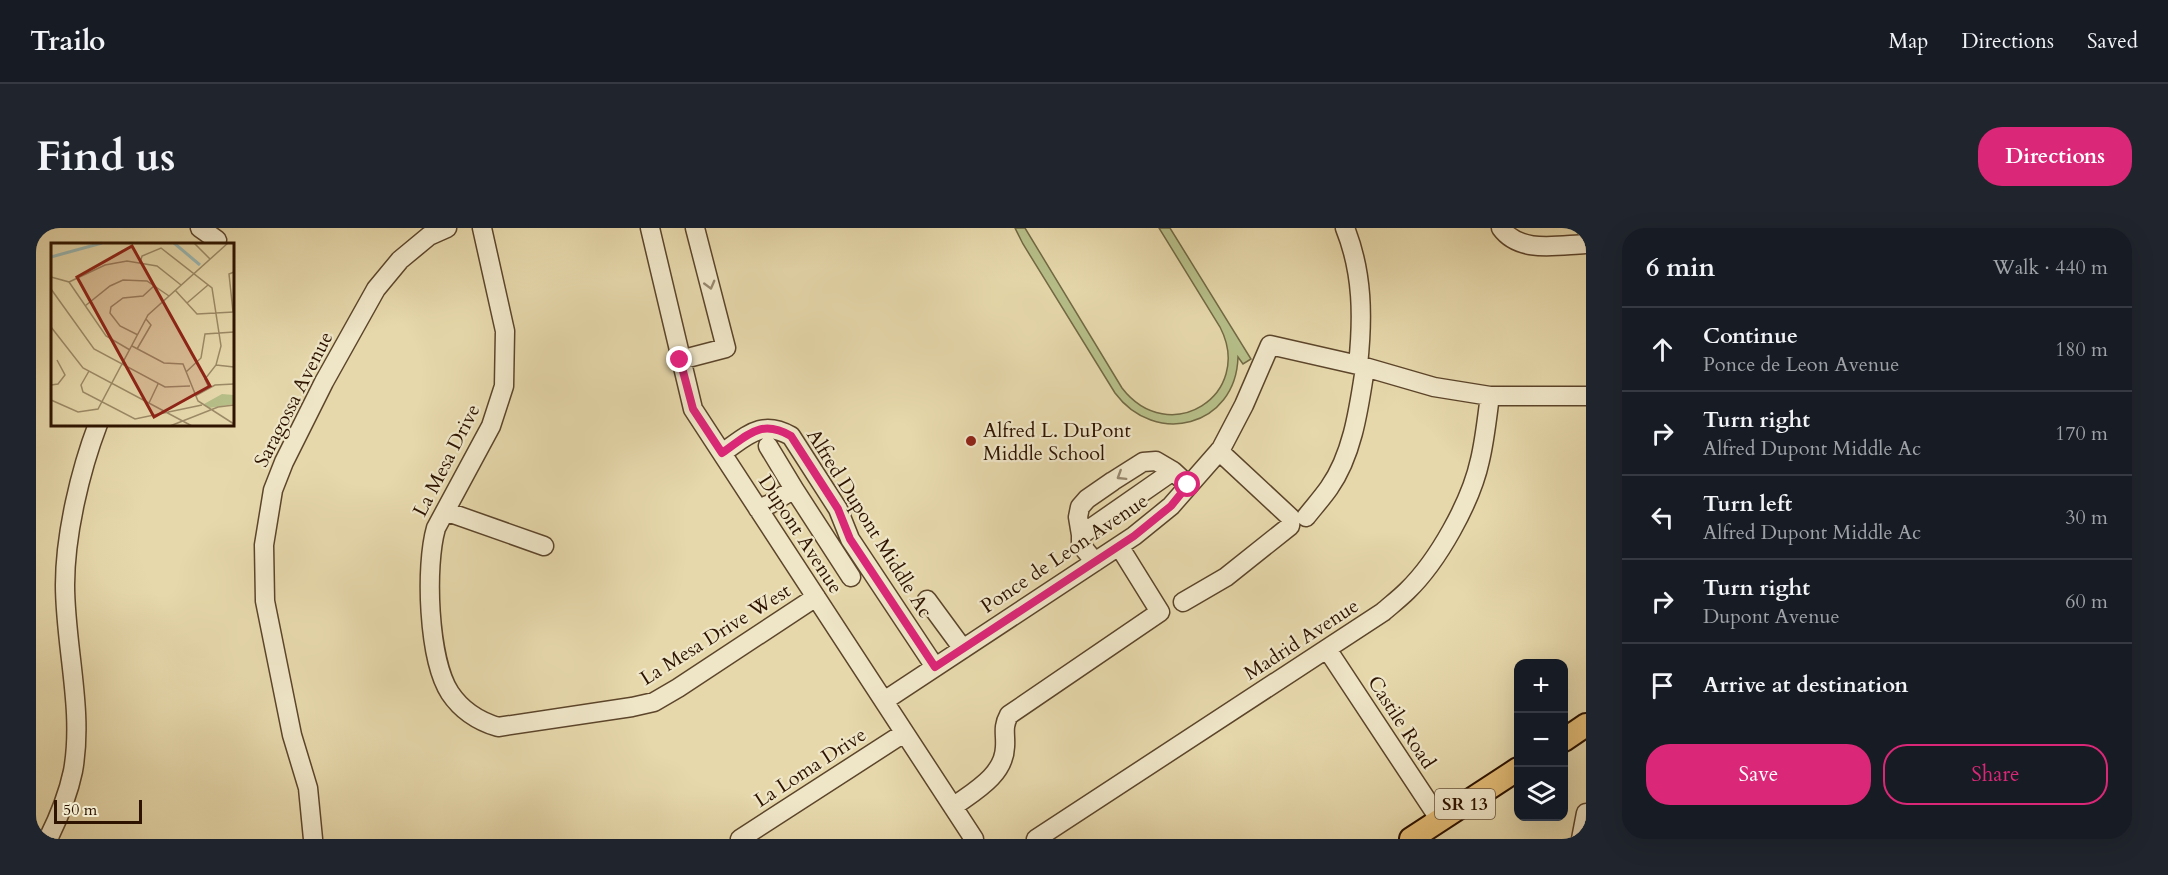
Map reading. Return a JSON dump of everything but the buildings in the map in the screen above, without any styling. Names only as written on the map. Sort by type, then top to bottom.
[{"type":"main road","points":[[1568,737],[1586,725]]},
{"type":"main road","name":"SR 13","points":[[1411,839],[1514,772]]},
{"type":"street","points":[[200,228],[218,237]]},
{"type":"street","name":"Saragossa Avenue","points":[[314,839],[309,788],[292,735],[265,601],[264,545],[273,490],[284,462],[324,381],[376,289],[400,260],[429,236],[447,228]]},
{"type":"street","name":"La Mesa Drive","points":[[463,708],[450,693],[442,678],[437,659],[430,601],[431,545],[436,528],[491,426],[504,386],[504,323],[482,228]]},
{"type":"street","name":"Dupont Avenue","points":[[650,228],[693,409],[974,839]]},
{"type":"street","points":[[680,360],[726,348],[695,228]]},
{"type":"street","points":[[1306,517],[1329,489],[1342,463],[1349,444],[1362,366],[1362,295],[1355,262],[1344,228]]},
{"type":"street","points":[[1501,228],[1506,235],[1518,243],[1531,245],[1586,244]]},
{"type":"street","name":"Ponce de Leon Avenue","points":[[884,701],[1119,546],[1171,506],[1219,451],[1244,405],[1270,345],[1362,366],[1434,387],[1490,396],[1586,396]]},
{"type":"street","name":"Madrid Avenue","points":[[1036,839],[1327,650],[1383,612],[1408,590],[1430,564],[1451,530],[1471,489],[1480,461],[1490,396]]},
{"type":"street","points":[[48,839],[64,804],[74,762],[76,738],[74,697],[67,632],[65,582],[68,544],[75,505],[97,426]]},
{"type":"street","name":"Alfred Dupont Middle Ac","points":[[722,453],[752,432],[765,428],[779,429],[791,436],[838,509],[850,539],[935,667]]},
{"type":"street","points":[[768,446],[851,577]]},
{"type":"street","points":[[1184,602],[1226,577],[1290,526],[1291,518],[1219,451]]},
{"type":"street","points":[[1095,562],[1081,545],[1078,517],[1080,507],[1087,499],[1143,462],[1156,461],[1173,471],[1188,485]]},
{"type":"street","points":[[1081,535],[1173,471]]},
{"type":"street","points":[[758,509],[794,489]]},
{"type":"street","points":[[446,511],[544,546]]},
{"type":"street","points":[[953,807],[987,783],[1002,762],[1006,749],[1004,724],[1009,715],[1160,612],[1119,546]]},
{"type":"street","name":"La Mesa Drive West","points":[[463,708],[478,720],[498,727],[654,702],[816,597]]},
{"type":"street","points":[[927,600],[963,650]]},
{"type":"street","name":"Castile Road","points":[[1327,650],[1440,820]]},
{"type":"street","name":"La Loma Drive","points":[[740,839],[904,733]]},
{"type":"street","points":[[1581,839],[1586,813]]},
{"type":"green space","points":[[1015,228],[1025,228],[1122,388],[1141,406],[1162,414],[1183,413],[1202,406],[1217,392],[1226,374],[1228,352],[1220,327],[1159,228],[1170,228],[1251,359],[1243,364],[1238,357],[1234,381],[1224,400],[1209,413],[1191,422],[1171,424],[1151,420],[1132,410],[1115,393]]},
{"type":"place","name":"Alfred L. DuPont Middle School","points":[[971,441]]},
{"type":"route","points":[[680,360],[693,409],[722,453],[752,432],[765,428],[779,429],[791,436],[838,509],[850,539],[935,667],[1134,536],[1171,506],[1188,485]]}]
